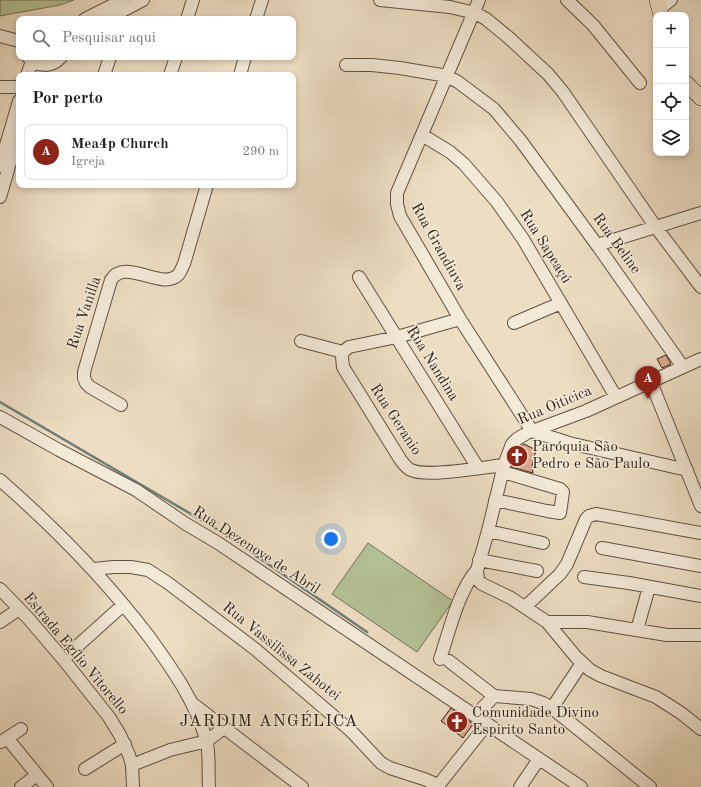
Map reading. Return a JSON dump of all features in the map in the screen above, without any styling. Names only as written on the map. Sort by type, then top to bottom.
[{"type":"main road","points":[[687,84],[701,98]]},
{"type":"street","points":[[112,16],[143,0]]},
{"type":"street","points":[[189,16],[193,0]]},
{"type":"street","points":[[257,16],[262,0]]},
{"type":"street","points":[[380,0],[450,7],[474,13],[486,19],[508,37],[548,74],[578,113],[655,226],[701,287]]},
{"type":"street","name":"Rua Grandiuva","points":[[479,0],[397,194],[396,204],[400,216],[460,319],[532,431]]},
{"type":"street","points":[[567,0],[594,25],[640,83]]},
{"type":"street","points":[[98,16],[123,10]]},
{"type":"street","points":[[0,36],[16,40]]},
{"type":"street","points":[[35,64],[52,64],[57,60]]},
{"type":"street","points":[[105,72],[109,60]]},
{"type":"street","points":[[171,72],[175,60]]},
{"type":"street","points":[[241,72],[244,60]]},
{"type":"street","points":[[346,65],[372,65],[400,68],[447,76]]},
{"type":"street","name":"Rua Beline","points":[[447,76],[463,85],[494,109],[521,141],[683,367]]},
{"type":"street","points":[[0,87],[16,87]]},
{"type":"street","points":[[1,159],[16,111]]},
{"type":"street","name":"Rua Sapeaçú","points":[[422,135],[450,152],[464,164],[478,179],[523,239],[616,397]]},
{"type":"street","points":[[0,197],[16,142]]},
{"type":"street","name":"Rua Vanilla","points":[[120,405],[90,387],[84,378],[86,363],[111,280],[117,274],[128,272],[159,278],[172,278],[178,274],[184,264],[206,188]]},
{"type":"street","points":[[597,245],[701,213]]},
{"type":"street","name":"Rua Nandina","points":[[359,277],[478,468]]},
{"type":"street","points":[[514,323],[561,303]]},
{"type":"street","points":[[301,341],[343,352],[355,345],[397,337],[460,319]]},
{"type":"street","name":"Rua Geranio","points":[[343,352],[342,362],[345,371],[400,459],[412,471],[432,473],[478,468],[503,469]]},
{"type":"street","name":"Rua Oiticica","points":[[494,696],[445,660],[460,601],[470,578],[478,565],[503,469],[512,444],[521,436],[532,431],[566,419],[701,359]]},
{"type":"street","points":[[651,382],[701,506]]},
{"type":"street","name":"Rua Dezenove de Abril","points":[[0,417],[148,498],[186,524],[218,543],[581,787]]},
{"type":"street","points":[[532,431],[569,443],[687,470]]},
{"type":"street","points":[[495,500],[560,513],[563,492],[560,489],[503,469]]},
{"type":"street","points":[[0,480],[37,512],[94,569],[174,671],[193,704],[207,741],[209,787]]},
{"type":"street","points":[[526,607],[560,574],[567,564],[584,522],[589,516],[596,514],[701,533]]},
{"type":"street","points":[[488,531],[543,542]]},
{"type":"street","points":[[602,548],[701,566]]},
{"type":"street","points":[[537,571],[478,565],[478,580],[482,584],[526,607],[547,622],[582,663],[590,670],[601,676],[656,697],[681,713],[701,729]]},
{"type":"street","name":"Rua Vassilissa Zahotei","points":[[94,569],[125,567],[148,570],[168,582],[255,648],[351,731],[381,763],[390,768],[424,779],[437,786]]},
{"type":"street","points":[[584,577],[701,596]]},
{"type":"street","points":[[637,630],[649,587]]},
{"type":"street","name":"Estrada Egílio Vitorello","points":[[0,589],[28,618],[63,659],[109,718],[125,744],[132,764],[133,787]]},
{"type":"street","points":[[63,659],[123,605]]},
{"type":"street","points":[[0,622],[19,609]]},
{"type":"street","points":[[547,622],[587,622],[667,635],[701,635]]},
{"type":"street","points":[[552,708],[582,663]]},
{"type":"street","points":[[475,716],[494,696],[531,699],[543,703],[552,708],[650,787]]},
{"type":"street","points":[[193,704],[302,787]]},
{"type":"street","points":[[437,786],[487,724]]},
{"type":"street","points":[[21,729],[3,741],[47,787]]},
{"type":"street","points":[[132,764],[170,750],[207,741],[220,731],[229,731]]},
{"type":"street","points":[[85,769],[125,744]]},
{"type":"street","points":[[520,787],[539,759]]},
{"type":"street","points":[[21,787],[37,775]]},
{"type":"green space","points":[[0,0],[74,0],[60,5],[0,16]]},
{"type":"green space","points":[[368,543],[453,601],[417,652],[332,594]]},
{"type":"building","points":[[666,355],[671,364],[662,368],[657,359]]},
{"type":"building","name":"Paróquia São Pedro e São Paulo","points":[[524,444],[536,450],[532,466],[533,473],[511,467],[518,448]]},
{"type":"building","name":"Comunidade Divino Espirito Santo","points":[[451,708],[473,724],[463,738],[441,721]]},
{"type":"waterway","points":[[0,402],[220,531],[367,632]]},
{"type":"place","name":"Mea4p Church","points":[[648,399]]},
{"type":"place","name":"Paróquia São Pedro e São Paulo","points":[[517,456]]},
{"type":"place","name":"Comunidade Divino Espirito Santo","points":[[457,722]]},
{"type":"district","name":"JARDIM ANGÉLICA","points":[[269,721]]}]
